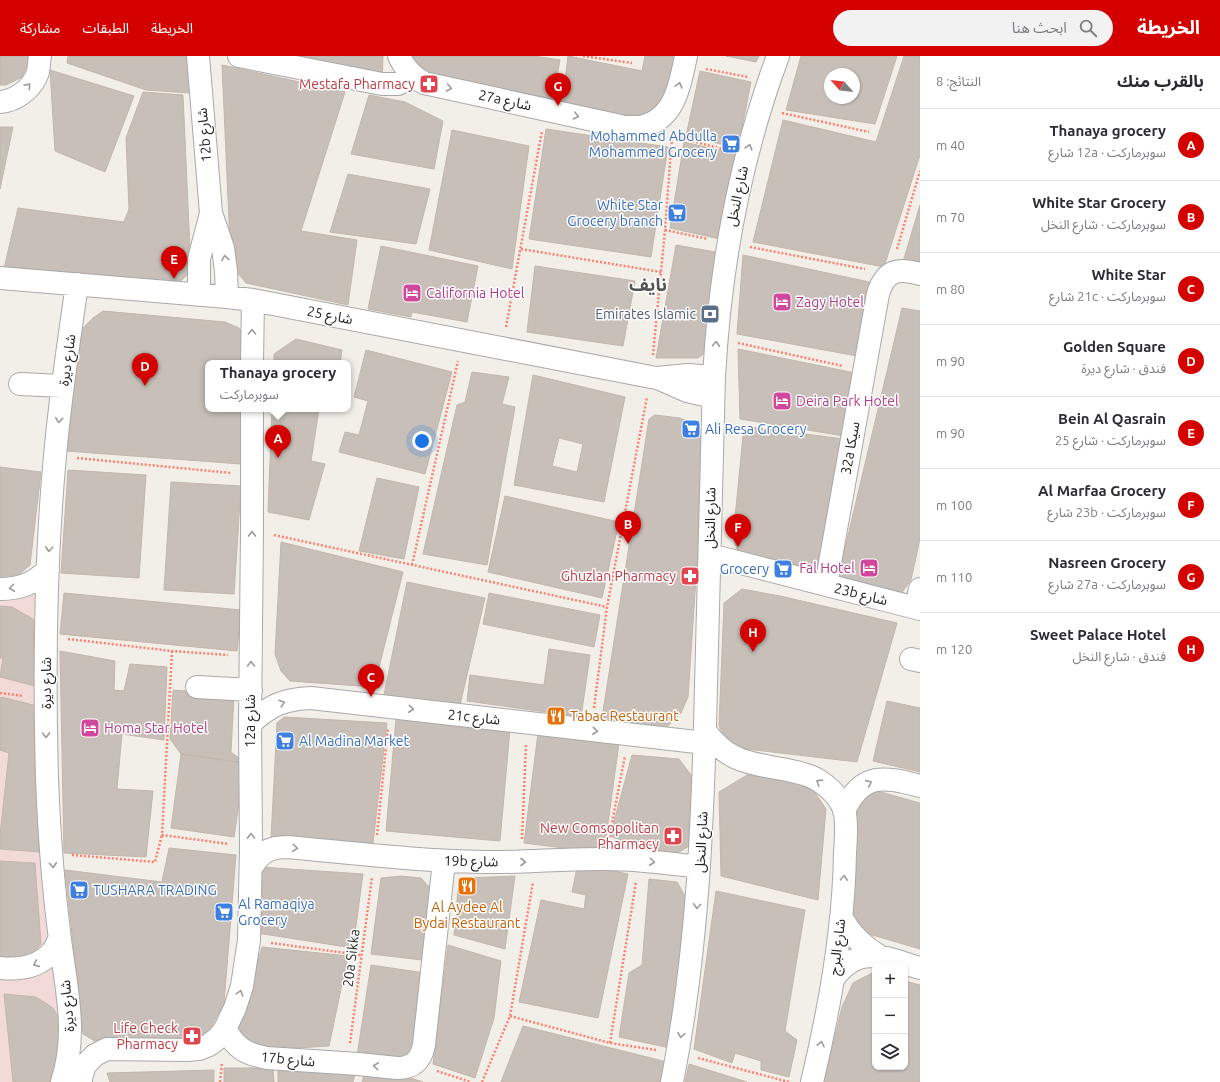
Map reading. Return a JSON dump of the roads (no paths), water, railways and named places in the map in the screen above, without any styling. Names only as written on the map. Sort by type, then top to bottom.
[{"type":"street","points":[[0,102],[4,102],[19,96],[30,86],[38,72],[40,56]]},
{"type":"street","name":"12b شارع","points":[[198,56],[211,214],[224,254],[227,297]]},
{"type":"street","points":[[239,56],[382,84],[398,84],[412,76],[399,56]]},
{"type":"street","name":"شارع النخل","points":[[672,1082],[678,1053],[692,960],[704,788],[713,387],[716,338],[727,243],[746,155],[768,81],[778,56]]},
{"type":"street","name":"27a شارع","points":[[412,76],[424,83],[624,127],[640,127],[655,122],[667,112],[675,99],[685,61]]},
{"type":"street","name":"12b شارع","points":[[199,295],[199,259],[211,214]]},
{"type":"street","name":"32a سيكا","points":[[826,585],[878,294],[882,283],[890,274],[901,271],[920,274]]},
{"type":"street","name":"شارع 25","points":[[0,278],[253,300],[501,349],[654,377],[688,375],[713,387]]},
{"type":"street","name":"شارع ديرة","points":[[62,1082],[67,1066],[70,1042],[70,1017],[60,938],[52,854],[48,781],[46,636],[48,570],[55,455],[77,284]]},
{"type":"street","points":[[252,360],[253,300]]},
{"type":"street","points":[[20,384],[63,386]]},
{"type":"street","name":"12a شارع","points":[[225,1029],[235,1008],[242,986],[249,940],[251,858],[250,724],[252,412]]},
{"type":"street","name":"23b شارع","points":[[710,554],[826,585],[919,602]]},
{"type":"street","points":[[0,589],[13,589],[26,586],[48,570]]},
{"type":"street","points":[[197,687],[251,690]]},
{"type":"street","name":"21c شارع","points":[[250,724],[262,712],[272,706],[294,699],[311,698],[630,734],[705,737]]},
{"type":"street","points":[[705,737],[713,741],[722,750],[733,757],[745,762],[804,774],[817,780],[838,798],[844,811]]},
{"type":"street","points":[[704,788],[710,777],[720,768],[732,763],[745,762]]},
{"type":"street","points":[[844,811],[850,799],[858,789],[870,782],[882,778],[920,786]]},
{"type":"street","name":"شارع البرج","points":[[812,1082],[827,1015],[841,917],[845,864],[844,811]]},
{"type":"street","name":"19b شارع","points":[[251,858],[257,858],[266,851],[276,847],[287,847],[444,861],[529,862],[570,859],[605,859],[639,860],[699,867]]},
{"type":"street","name":"17b شارع","points":[[225,1029],[232,1040],[242,1050],[253,1056],[403,1068],[415,1064],[424,1045],[444,861]]},
{"type":"street","points":[[841,917],[853,936],[870,951],[881,957]]},
{"type":"street","points":[[0,968],[14,969],[28,967],[43,960],[53,951],[60,938]]},
{"type":"street","points":[[833,978],[848,962],[858,957],[881,957],[920,968]]},
{"type":"street","points":[[70,1017],[84,1038],[95,1045],[107,1049],[199,1049],[209,1045],[218,1038],[225,1029]]},
{"type":"street","points":[[81,1082],[85,1065],[95,1055],[107,1049]]},
{"type":"place","name":"Mestafa Pharmacy","points":[[429,84]]},
{"type":"place","name":"Nasreen Grocery","points":[[558,106]]},
{"type":"place","name":"Mohammed Abdulla Mohammed Grocery","points":[[731,144]]},
{"type":"place","name":"White Star Grocery branch","points":[[677,213]]},
{"type":"place","name":"Bein Al Qasrain","points":[[174,279]]},
{"type":"place","name":"California Hotel","points":[[412,293]]},
{"type":"place","name":"Zagy Hotel","points":[[782,302]]},
{"type":"place","name":"Emirates Islamic","points":[[710,314]]},
{"type":"place","name":"Golden Square","points":[[145,386]]},
{"type":"place","name":"Deira Park Hotel","points":[[782,401]]},
{"type":"place","name":"Ali Resa Grocery","points":[[691,429]]},
{"type":"place","name":"Thanaya grocery","points":[[278,458]]},
{"type":"place","name":"White Star Grocery","points":[[628,544]]},
{"type":"place","name":"Al Marfaa Grocery","points":[[738,547]]},
{"type":"place","name":"Fal Hotel","points":[[869,568]]},
{"type":"place","name":"Grocery","points":[[783,569]]},
{"type":"place","name":"Ghuzlan Pharmacy","points":[[690,576]]},
{"type":"place","name":"Sweet Palace Hotel","points":[[753,652]]},
{"type":"place","name":"White Star","points":[[371,697]]},
{"type":"place","name":"Tabac Restaurant","points":[[556,716]]},
{"type":"place","name":"Homa Star Hotel","points":[[90,728]]},
{"type":"place","name":"Al Madina Market","points":[[285,741]]},
{"type":"place","name":"New Comsopolitan Pharmacy","points":[[673,836]]},
{"type":"place","name":"Al Aydee Al Bydai Restaurant","points":[[467,886]]},
{"type":"place","name":"TUSHARA TRADING","points":[[79,890]]},
{"type":"place","name":"Al Ramaqiya Grocery","points":[[224,912]]},
{"type":"place","name":"Life Check Pharmacy","points":[[192,1036]]},
{"type":"district","name":"نایف","points":[[648,284]]}]
